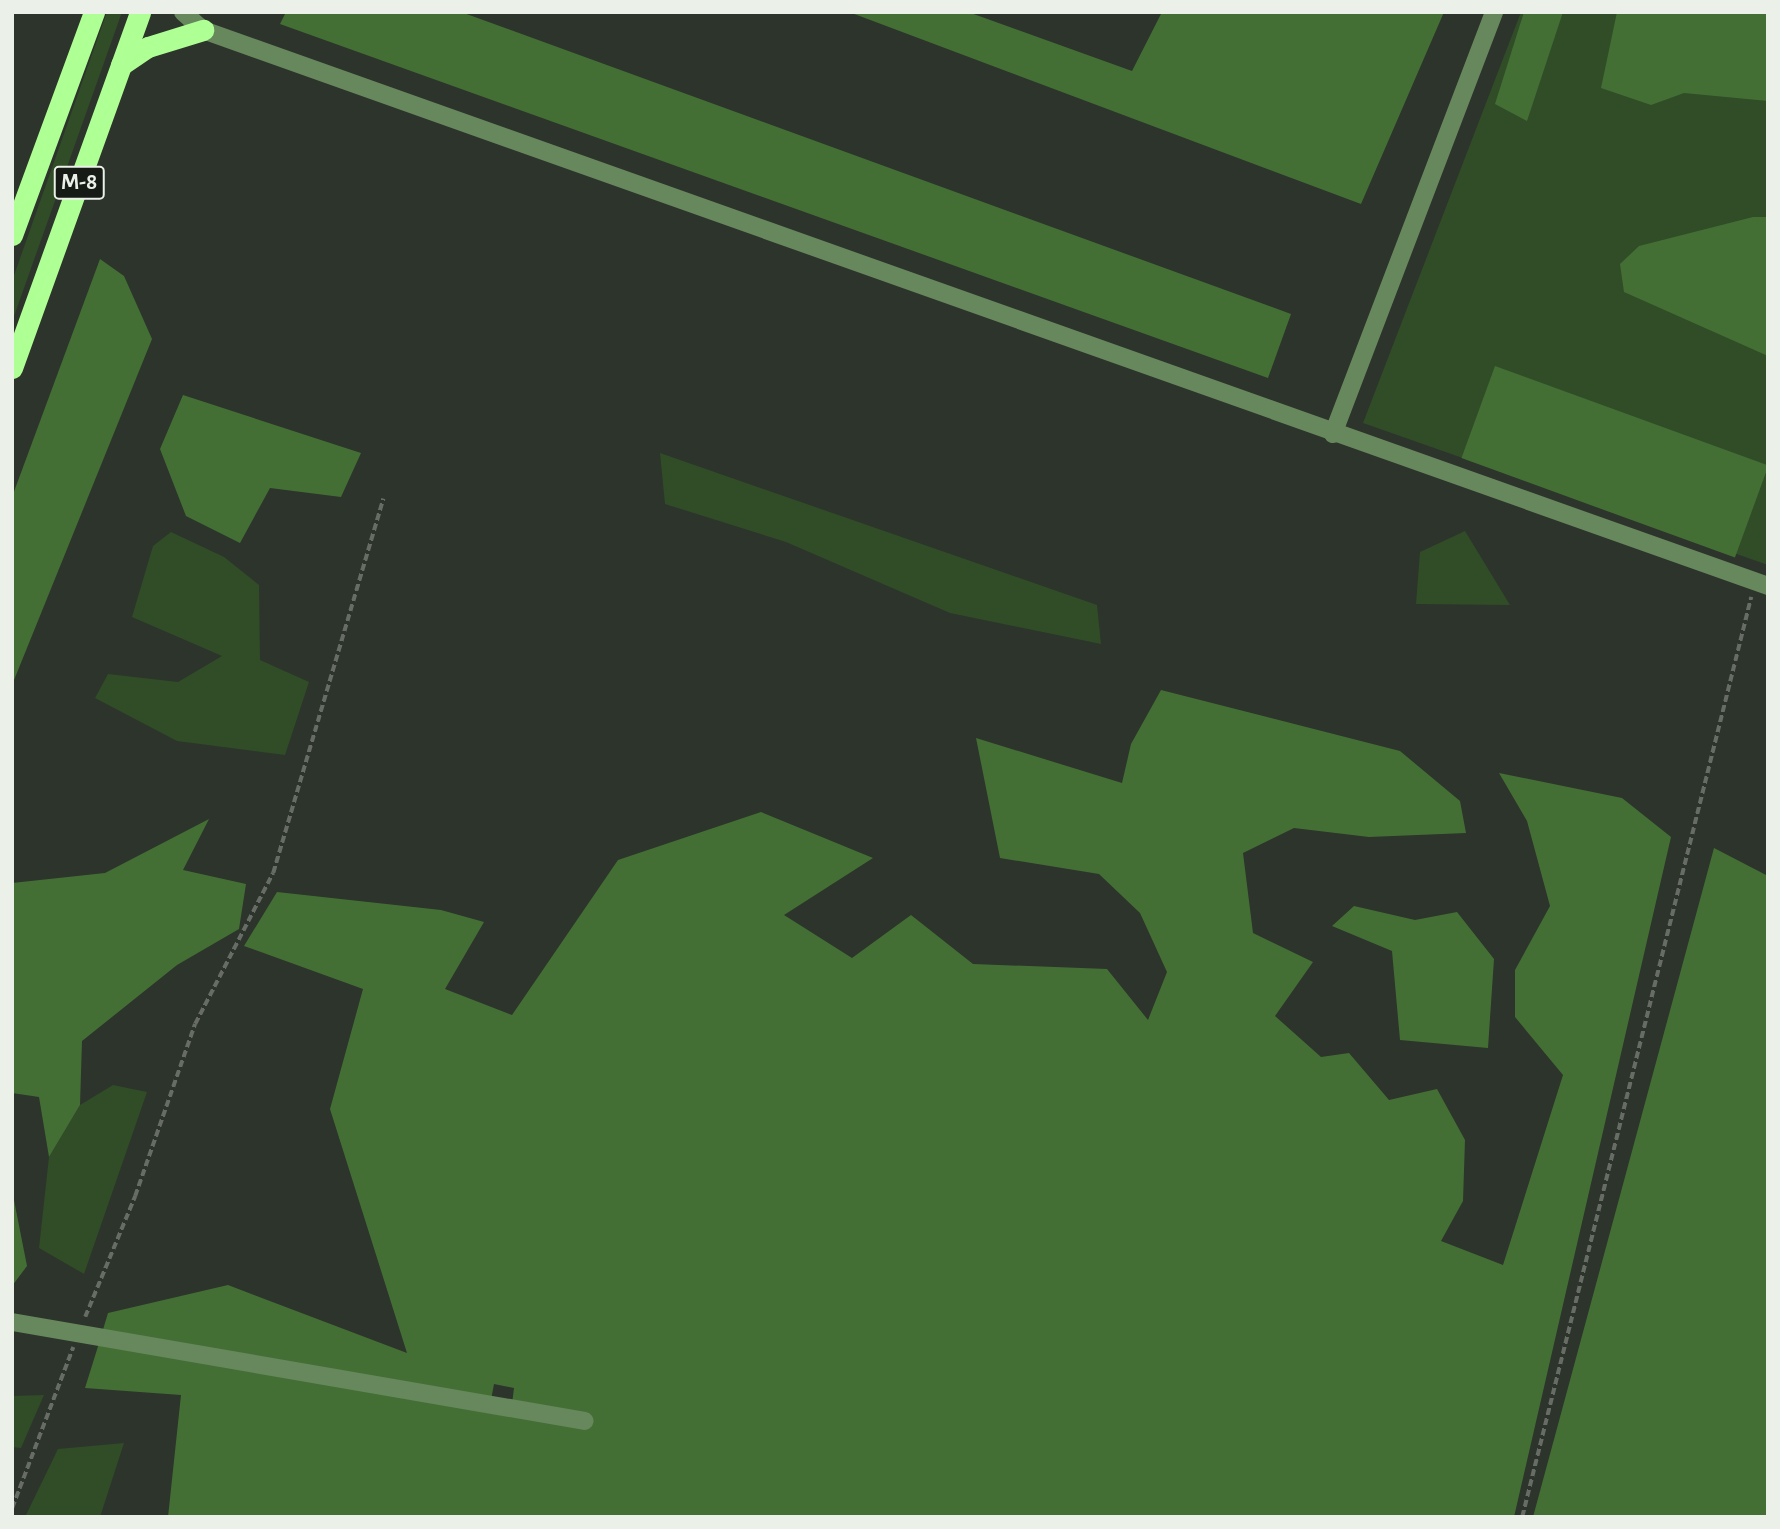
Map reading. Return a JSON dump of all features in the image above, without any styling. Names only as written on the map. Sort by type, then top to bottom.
[{"type":"highway","name":"М-8","points":[[12,234],[94,12]]},
{"type":"highway","name":"М-8","points":[[12,368],[140,12]]},
{"type":"highway","points":[[121,65],[148,47],[202,30]]},
{"type":"street","points":[[183,12],[202,30],[1333,435],[1761,584]]},
{"type":"street","points":[[1333,435],[1493,12]]},
{"type":"street","points":[[12,1322],[585,1421]]},
{"type":"path","points":[[12,1508],[78,1333],[135,1196],[195,1024],[273,873],[383,499]]},
{"type":"path","points":[[1522,1517],[1761,584]]},
{"type":"green space","points":[[107,12],[122,12],[12,322],[12,281]]},
{"type":"green space","points":[[286,12],[461,12],[1291,314],[1268,378],[280,24]]},
{"type":"green space","points":[[849,12],[968,12],[1132,71],[1162,12],[1444,12],[1361,204]]},
{"type":"green space","points":[[1521,12],[1768,12],[1768,565],[1363,423]]},
{"type":"green space","points":[[1524,12],[1563,12],[1527,121],[1495,104]]},
{"type":"green space","points":[[1617,12],[1768,12],[1768,101],[1684,93],[1651,105],[1601,88]]},
{"type":"green space","points":[[1753,217],[1768,217],[1768,356],[1624,292],[1620,264],[1639,246]]},
{"type":"green space","points":[[100,259],[124,276],[152,339],[12,685],[12,497]]},
{"type":"green space","points":[[1495,366],[1768,465],[1735,558],[1461,458]]},
{"type":"green space","points":[[183,395],[361,453],[341,497],[270,488],[240,543],[186,516],[160,449]]},
{"type":"green space","points":[[660,453],[1097,605],[1101,644],[950,613],[786,542],[665,504]]},
{"type":"green space","points":[[1465,531],[1510,605],[1416,604],[1420,552]]},
{"type":"green space","points":[[171,532],[224,557],[259,585],[260,660],[309,682],[285,755],[177,741],[95,698],[108,674],[178,682],[222,656],[132,617],[153,546]]},
{"type":"green space","points":[[1161,690],[1400,751],[1460,801],[1466,833],[1369,837],[1294,828],[1243,853],[1253,933],[1313,962],[1275,1016],[1321,1057],[1349,1053],[1389,1100],[1437,1089],[1465,1140],[1463,1201],[1441,1241],[1503,1265],[1563,1075],[1515,1017],[1515,970],[1550,906],[1527,821],[1499,773],[1622,798],[1671,837],[1514,1517],[168,1517],[181,1395],[85,1388],[100,1340],[512,1404],[514,1388],[494,1384],[491,1400],[102,1333],[108,1313],[228,1285],[407,1353],[330,1109],[363,989],[244,946],[277,892],[441,910],[484,922],[445,989],[512,1015],[618,860],[761,812],[873,858],[784,915],[852,958],[911,915],[973,964],[1107,969],[1148,1020],[1167,972],[1140,913],[1099,874],[1000,858],[976,738],[1122,783],[1131,744]]},
{"type":"green space","points":[[209,819],[183,870],[246,884],[239,929],[177,965],[82,1041],[80,1105],[49,1157],[39,1097],[12,1093],[12,883],[105,873]]},
{"type":"green space","points":[[1714,848],[1768,876],[1768,1517],[1533,1517]]},
{"type":"green space","points":[[1354,906],[1415,920],[1457,912],[1494,959],[1488,1048],[1400,1040],[1392,951],[1332,926]]},
{"type":"green space","points":[[113,1085],[147,1092],[84,1274],[39,1248],[49,1157],[80,1105]]},
{"type":"green space","points":[[12,1190],[27,1266],[12,1286]]},
{"type":"green space","points":[[44,1395],[21,1448],[12,1447],[12,1396]]},
{"type":"green space","points":[[124,1443],[100,1517],[25,1517],[58,1449]]}]
